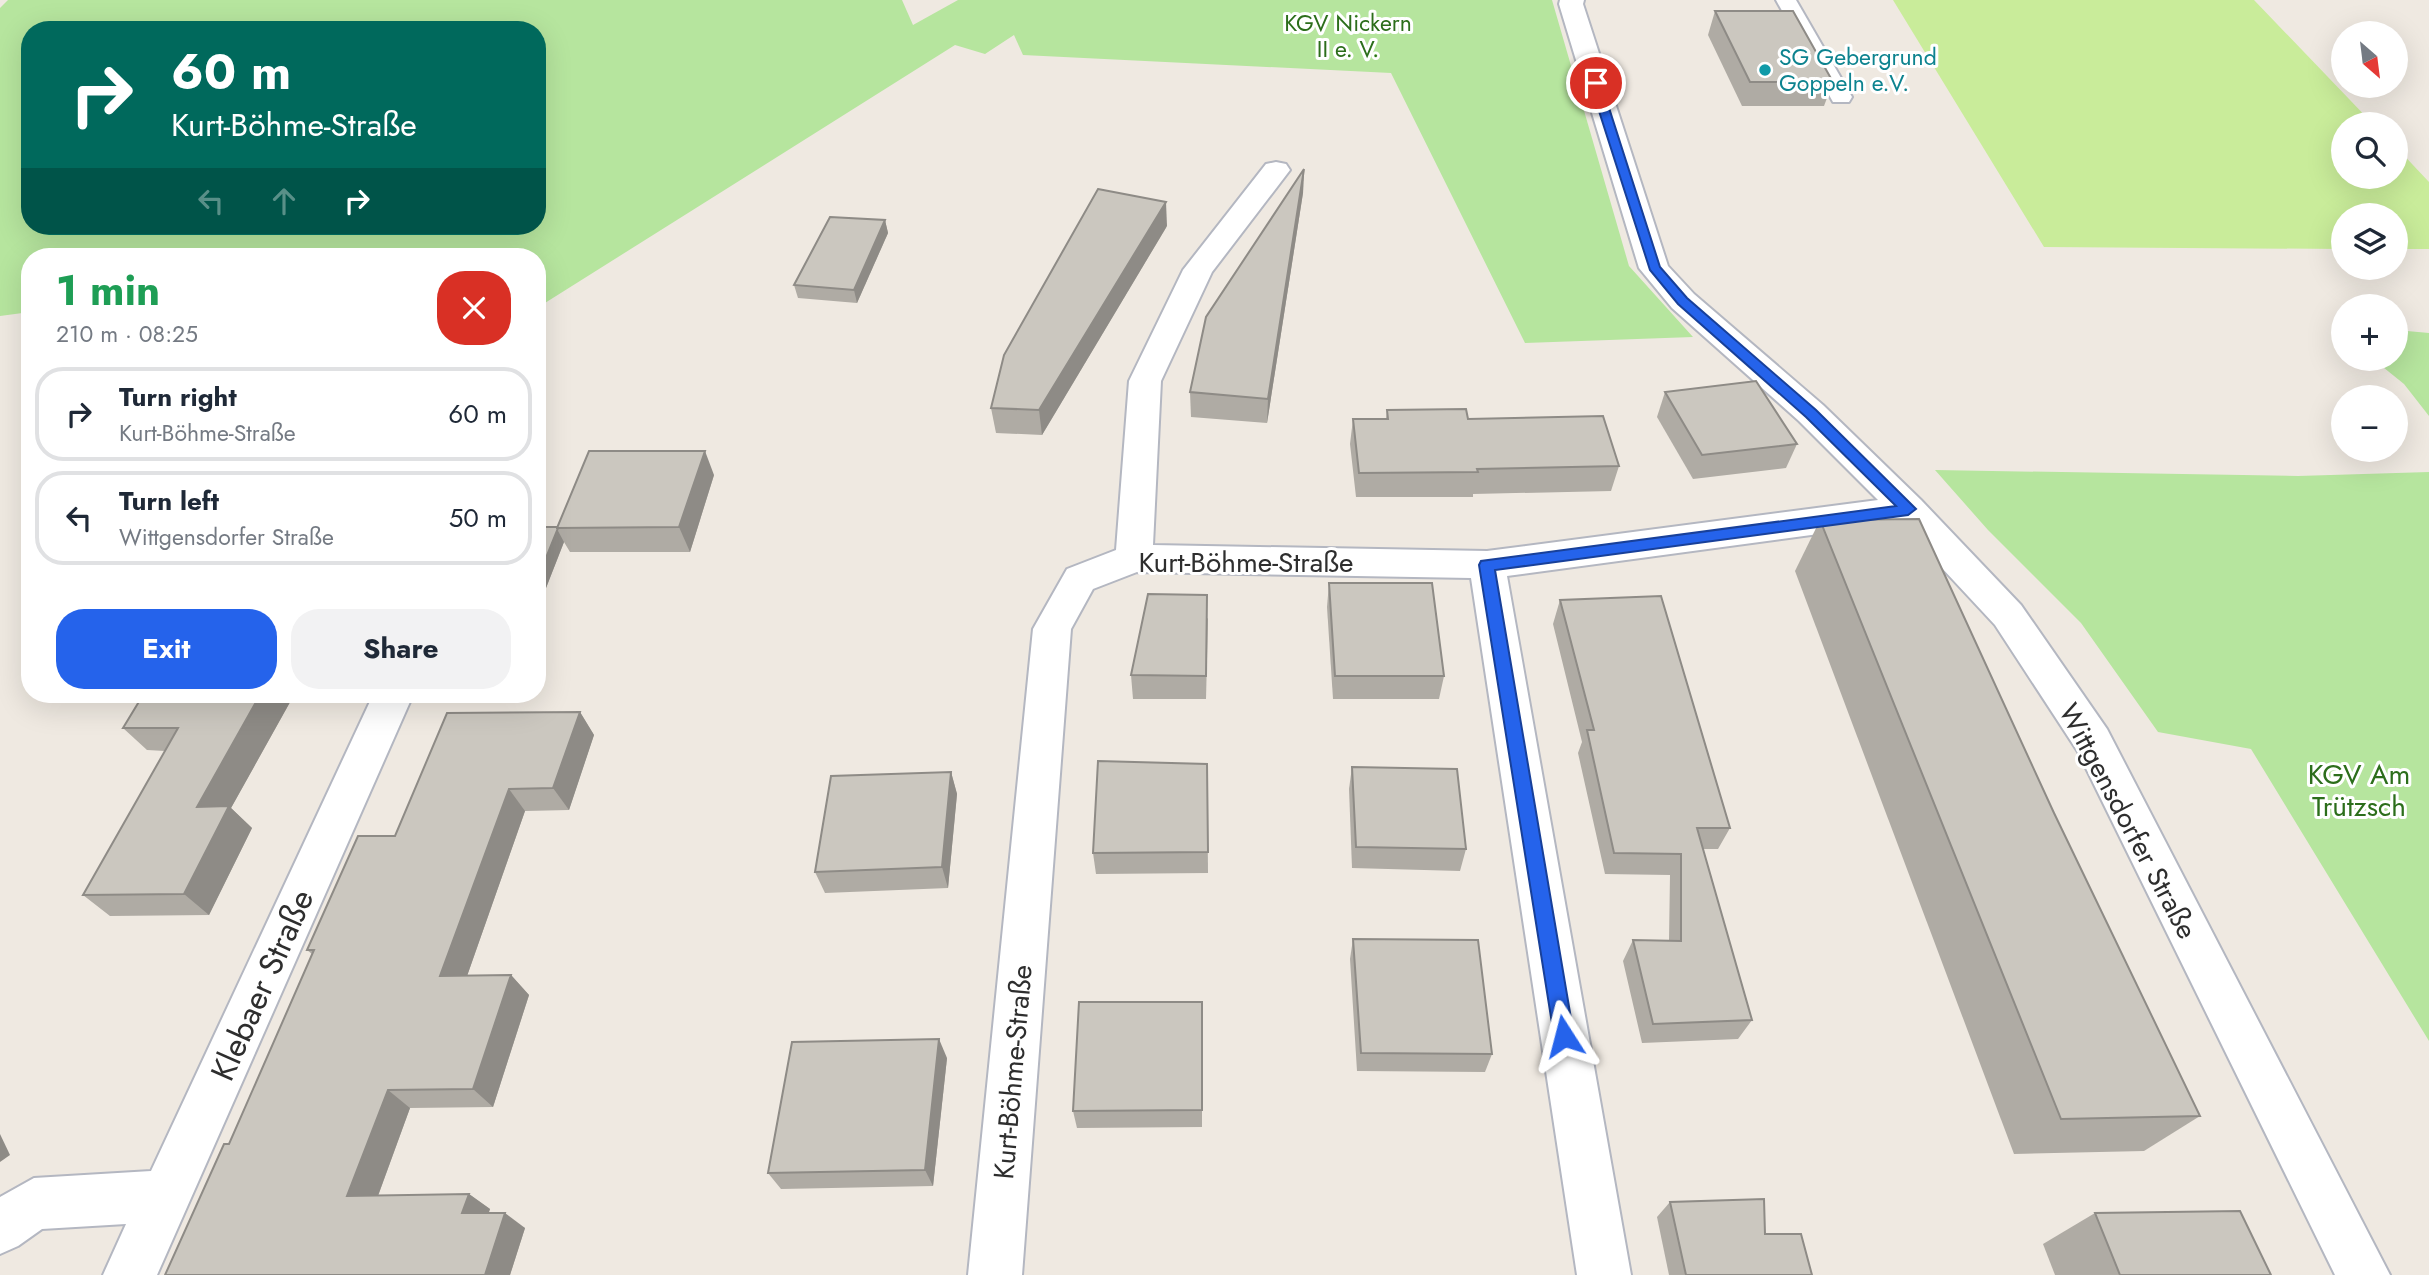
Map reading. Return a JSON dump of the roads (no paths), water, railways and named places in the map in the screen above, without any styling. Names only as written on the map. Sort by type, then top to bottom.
[{"type":"street","name":"Wittgensdorfer Straße","points":[[1572,0],[1571,4],[1654,268],[1683,301],[1811,413],[1908,509],[2008,615],[2093,741],[2364,1275]]},
{"type":"street","points":[[1134,558],[1145,381],[1198,270],[1276,170]]},
{"type":"street","name":"Kurt-Böhme-Straße","points":[[995,1275],[1052,629],[1080,579],[1134,558],[1487,565],[1908,509]]},
{"type":"street","points":[[1487,565],[1604,1275]]},
{"type":"street","name":"Klebaer Straße","points":[[130,1275],[389,703]]},
{"type":"street","points":[[0,1228],[34,1203],[167,1196]]},
{"type":"lane","points":[[1786,0],[1841,97]]},
{"type":"place","name":"SG Gebergrund Goppeln e.V.","points":[[1765,70]]},
{"type":"park label","name":"KGV Nickern II e. V.","points":[[1348,36]]},
{"type":"park label","name":"KGV Am Trützsch","points":[[2359,790]]}]
